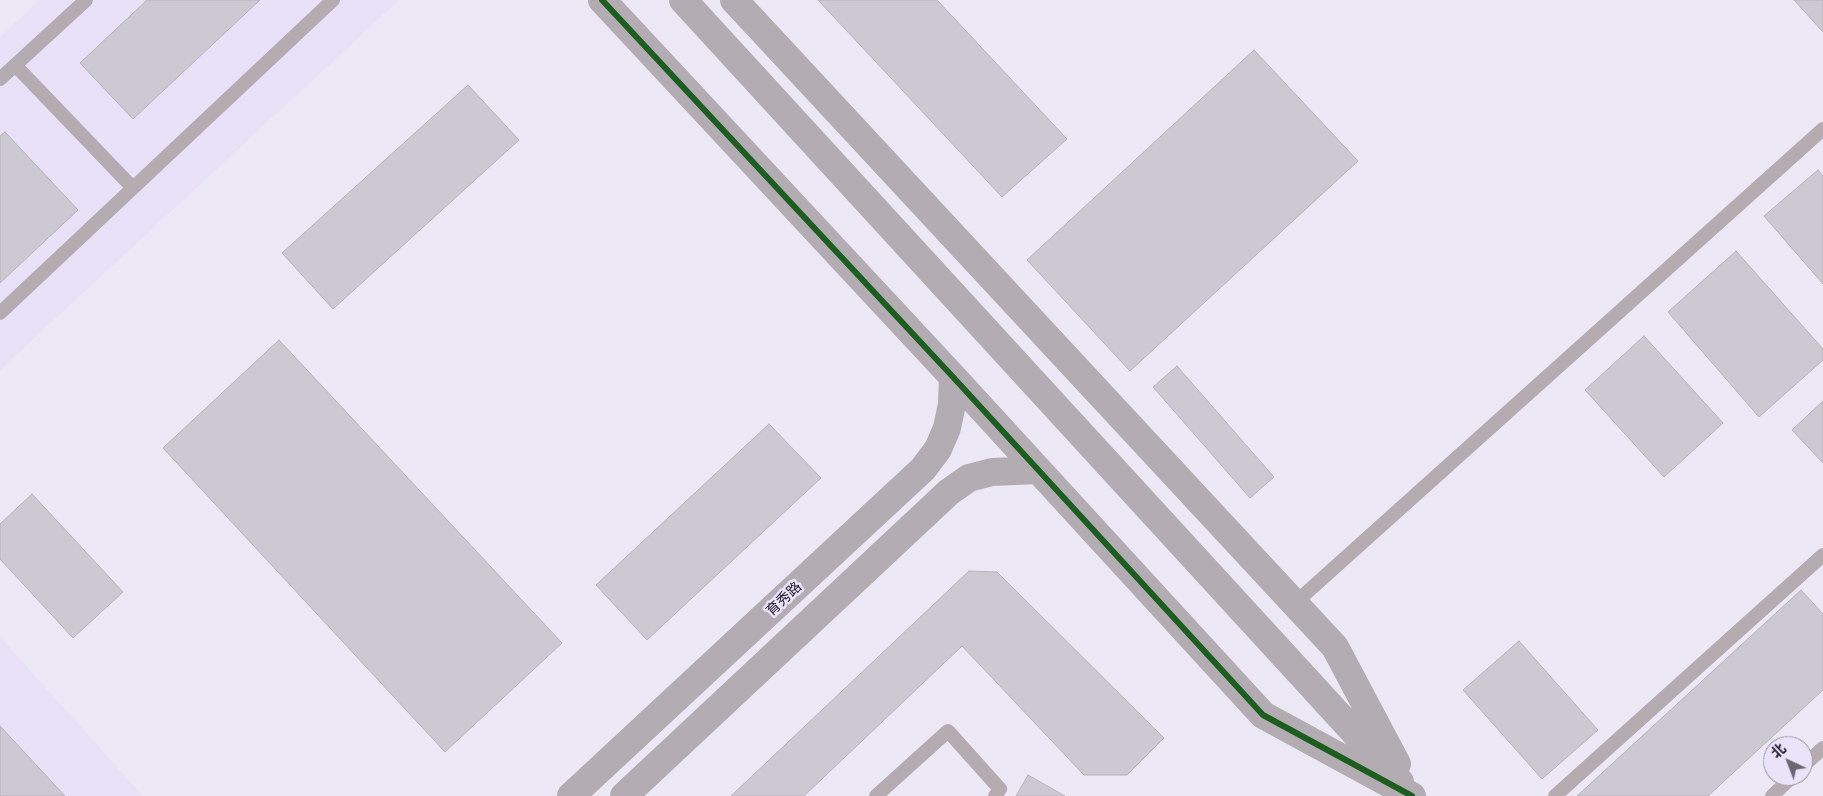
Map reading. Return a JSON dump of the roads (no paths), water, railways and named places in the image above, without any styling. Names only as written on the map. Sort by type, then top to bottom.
[{"type":"street","points":[[602,0],[953,377],[1263,715],[1413,796]]},
{"type":"street","points":[[682,0],[1413,796]]},
{"type":"street","points":[[734,0],[1335,647],[1413,796]]},
{"type":"street","name":"育秀路","points":[[571,796],[923,469],[938,449],[947,428],[952,404],[953,377]]},
{"type":"street","points":[[624,796],[949,492],[969,478],[992,472],[1037,470]]},
{"type":"lane","points":[[0,79],[86,0]]},
{"type":"lane","points":[[0,313],[333,0]]},
{"type":"lane","points":[[15,65],[133,188]]},
{"type":"lane","points":[[1295,603],[1823,129]]},
{"type":"lane","points":[[1554,796],[1823,555]]},
{"type":"lane","points":[[876,796],[948,731],[1000,789],[995,796]]},
{"type":"lane","points":[[1813,757],[1823,748]]},
{"type":"lane","points":[[1772,796],[1782,786]]}]
